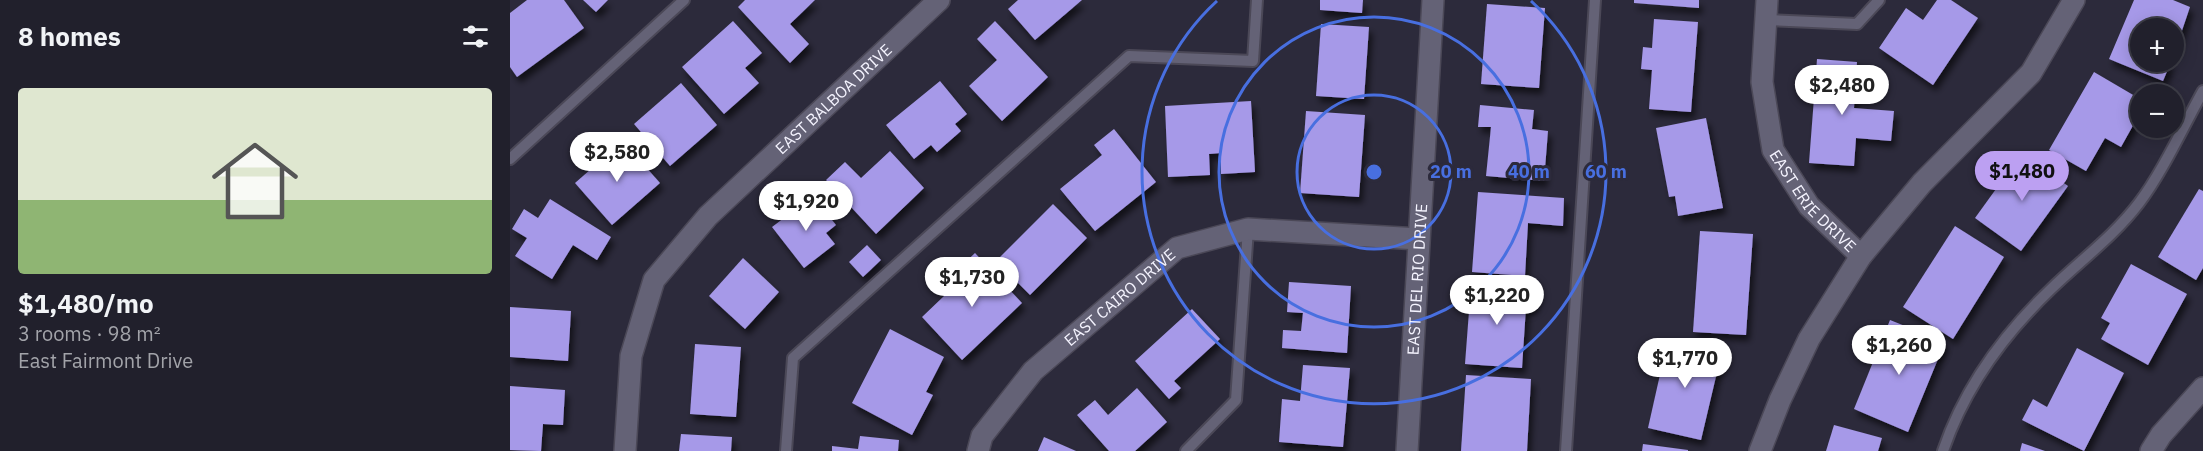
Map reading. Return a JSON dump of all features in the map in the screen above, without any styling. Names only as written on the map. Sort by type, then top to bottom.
[{"type":"street","name":"EAST BALBOA DRIVE","points":[[624,451],[631,356],[654,280],[708,216],[939,0]]},
{"type":"street","name":"EAST DEL RIO DRIVE","points":[[1407,451],[1433,0]]},
{"type":"street","points":[[1760,451],[1779,400],[1809,339],[1861,256],[1922,183],[2031,73],[2074,0]]},
{"type":"street","name":"EAST ERIE DRIVE","points":[[1767,10],[1762,82],[1773,150],[1809,206],[1861,256]]},
{"type":"street","name":"EAST CAIRO DRIVE","points":[[978,451],[982,436],[1033,371],[1177,248],[1248,229],[1419,239]]},
{"type":"street","points":[[2151,451],[2161,435],[2203,388]]},
{"type":"lane","points":[[510,159],[684,0]]},
{"type":"lane","points":[[786,451],[793,358],[1129,56],[1253,62],[1257,0]]},
{"type":"lane","points":[[1566,451],[1595,0]]},
{"type":"lane","points":[[1767,10],[1857,24],[1879,0]]},
{"type":"lane","points":[[1943,451],[1970,388],[2012,332],[2050,290],[2106,241],[2140,201],[2203,91]]},
{"type":"lane","points":[[1186,451],[1236,400],[1248,229]]},
{"type":"building","points":[[527,0],[564,0],[584,28],[517,77],[510,67],[510,13]]},
{"type":"building","points":[[583,0],[608,0],[596,12]]},
{"type":"building","points":[[745,0],[815,0],[790,24],[809,44],[790,63],[738,7]]},
{"type":"building","points":[[1018,0],[1082,0],[1035,40],[1008,9]]},
{"type":"building","points":[[1320,0],[1363,0],[1362,13],[1320,10]]},
{"type":"building","points":[[1634,0],[1699,0],[1699,8],[1634,3]]},
{"type":"building","points":[[1937,0],[1951,0],[1978,18],[1933,85],[1879,48],[1906,8],[1923,20]]},
{"type":"building","points":[[2134,0],[2173,0],[2190,7],[2184,25],[2184,18],[2130,18],[2130,68],[2109,59]]},
{"type":"building","points":[[1487,4],[1545,8],[1539,88],[1481,84]]},
{"type":"building","points":[[1654,19],[1698,22],[1691,112],[1649,109],[1652,70],[1641,69],[1643,47],[1652,48]]},
{"type":"building","points":[[733,21],[762,53],[745,68],[759,83],[724,114],[682,67]]},
{"type":"building","points":[[995,21],[1048,77],[1002,121],[969,86],[997,60],[977,39]]},
{"type":"building","points":[[1321,24],[1369,27],[1364,99],[1316,96]]},
{"type":"building","points":[[1817,59],[1857,62],[1854,108],[1894,111],[1891,141],[1856,138],[1854,166],[1809,163]]},
{"type":"building","points":[[2094,72],[2130,93],[2130,131],[2121,147],[2105,138],[2086,171],[2049,150]]},
{"type":"building","points":[[2141,72],[2167,72],[2163,81]]},
{"type":"building","points":[[940,81],[967,114],[955,124],[961,131],[937,152],[931,145],[914,159],[886,125]]},
{"type":"building","points":[[681,83],[717,125],[670,166],[634,124]]},
{"type":"building","points":[[1251,101],[1255,172],[1221,174],[1221,153],[1209,154],[1210,175],[1168,177],[1165,106]]},
{"type":"building","points":[[1480,105],[1534,110],[1532,129],[1548,131],[1544,181],[1486,176],[1491,127],[1478,127]]},
{"type":"building","points":[[1306,111],[1365,115],[1359,197],[1300,193]]},
{"type":"building","points":[[1706,118],[1723,208],[1678,216],[1675,196],[1669,197],[1656,128]]},
{"type":"building","points":[[1114,129],[1156,182],[1095,231],[1060,189],[1102,155],[1094,145]]},
{"type":"building","points":[[623,141],[660,183],[612,225],[575,183]]},
{"type":"building","points":[[890,151],[924,188],[876,234],[826,180],[845,162],[861,178]]},
{"type":"building","points":[[2022,153],[2068,186],[2021,251],[1975,218]]},
{"type":"building","points":[[2199,189],[2203,191],[2203,268],[2196,280],[2158,257]]},
{"type":"building","points":[[1478,192],[1564,198],[1563,226],[1528,223],[1525,276],[1472,272]]},
{"type":"building","points":[[813,196],[836,225],[826,233],[835,244],[804,268],[772,227]]},
{"type":"building","points":[[550,199],[611,237],[597,260],[573,245],[552,279],[515,256],[527,238],[512,229],[524,209],[538,218]]},
{"type":"building","points":[[1053,204],[1087,238],[1030,295],[996,261]]},
{"type":"building","points":[[1955,226],[2004,257],[1953,339],[1903,307]]},
{"type":"building","points":[[1700,231],[1753,234],[1746,335],[1693,332]]},
{"type":"building","points":[[867,245],[881,260],[863,277],[849,262]]},
{"type":"building","points":[[975,253],[1022,303],[962,360],[922,317],[965,276],[958,269]]},
{"type":"building","points":[[743,258],[779,292],[745,329],[709,296]]},
{"type":"building","points":[[2131,264],[2187,294],[2148,365],[2101,339],[2110,323],[2101,318]]},
{"type":"building","points":[[1289,282],[1351,286],[1347,353],[1282,348],[1283,330],[1301,331],[1303,313],[1287,312]]},
{"type":"building","points":[[1471,285],[1534,289],[1533,308],[1526,307],[1522,368],[1465,364]]},
{"type":"building","points":[[510,307],[571,311],[568,361],[510,357]]},
{"type":"building","points":[[1192,309],[1220,339],[1174,381],[1181,388],[1169,399],[1135,361]]},
{"type":"building","points":[[1890,320],[1945,342],[1908,432],[1854,409]]},
{"type":"building","points":[[890,329],[944,357],[926,392],[933,395],[912,435],[852,403]]},
{"type":"building","points":[[1668,339],[1722,351],[1701,440],[1648,428]]},
{"type":"building","points":[[695,344],[741,347],[736,417],[690,414]]},
{"type":"building","points":[[2077,348],[2124,373],[2084,451],[2022,420],[2033,399],[2047,407]]},
{"type":"building","points":[[1303,365],[1350,368],[1343,447],[1279,442],[1282,399],[1300,401]]},
{"type":"building","points":[[1466,375],[1531,379],[1527,451],[1461,451]]},
{"type":"building","points":[[510,386],[565,390],[563,425],[543,424],[541,451],[510,450]]},
{"type":"building","points":[[1137,388],[1167,422],[1135,451],[1109,451],[1077,415],[1095,400],[1108,415]]},
{"type":"building","points":[[1834,425],[1882,438],[1878,451],[1826,451]]},
{"type":"building","points":[[681,434],[732,437],[731,451],[679,451]]},
{"type":"building","points":[[860,436],[899,440],[898,451],[832,451],[832,446],[858,449]]},
{"type":"building","points":[[1044,437],[1076,451],[1038,451]]},
{"type":"building","points":[[2022,443],[2045,451],[2020,451]]},
{"type":"building","points":[[1643,444],[1688,450],[1688,451],[1642,451]]}]
